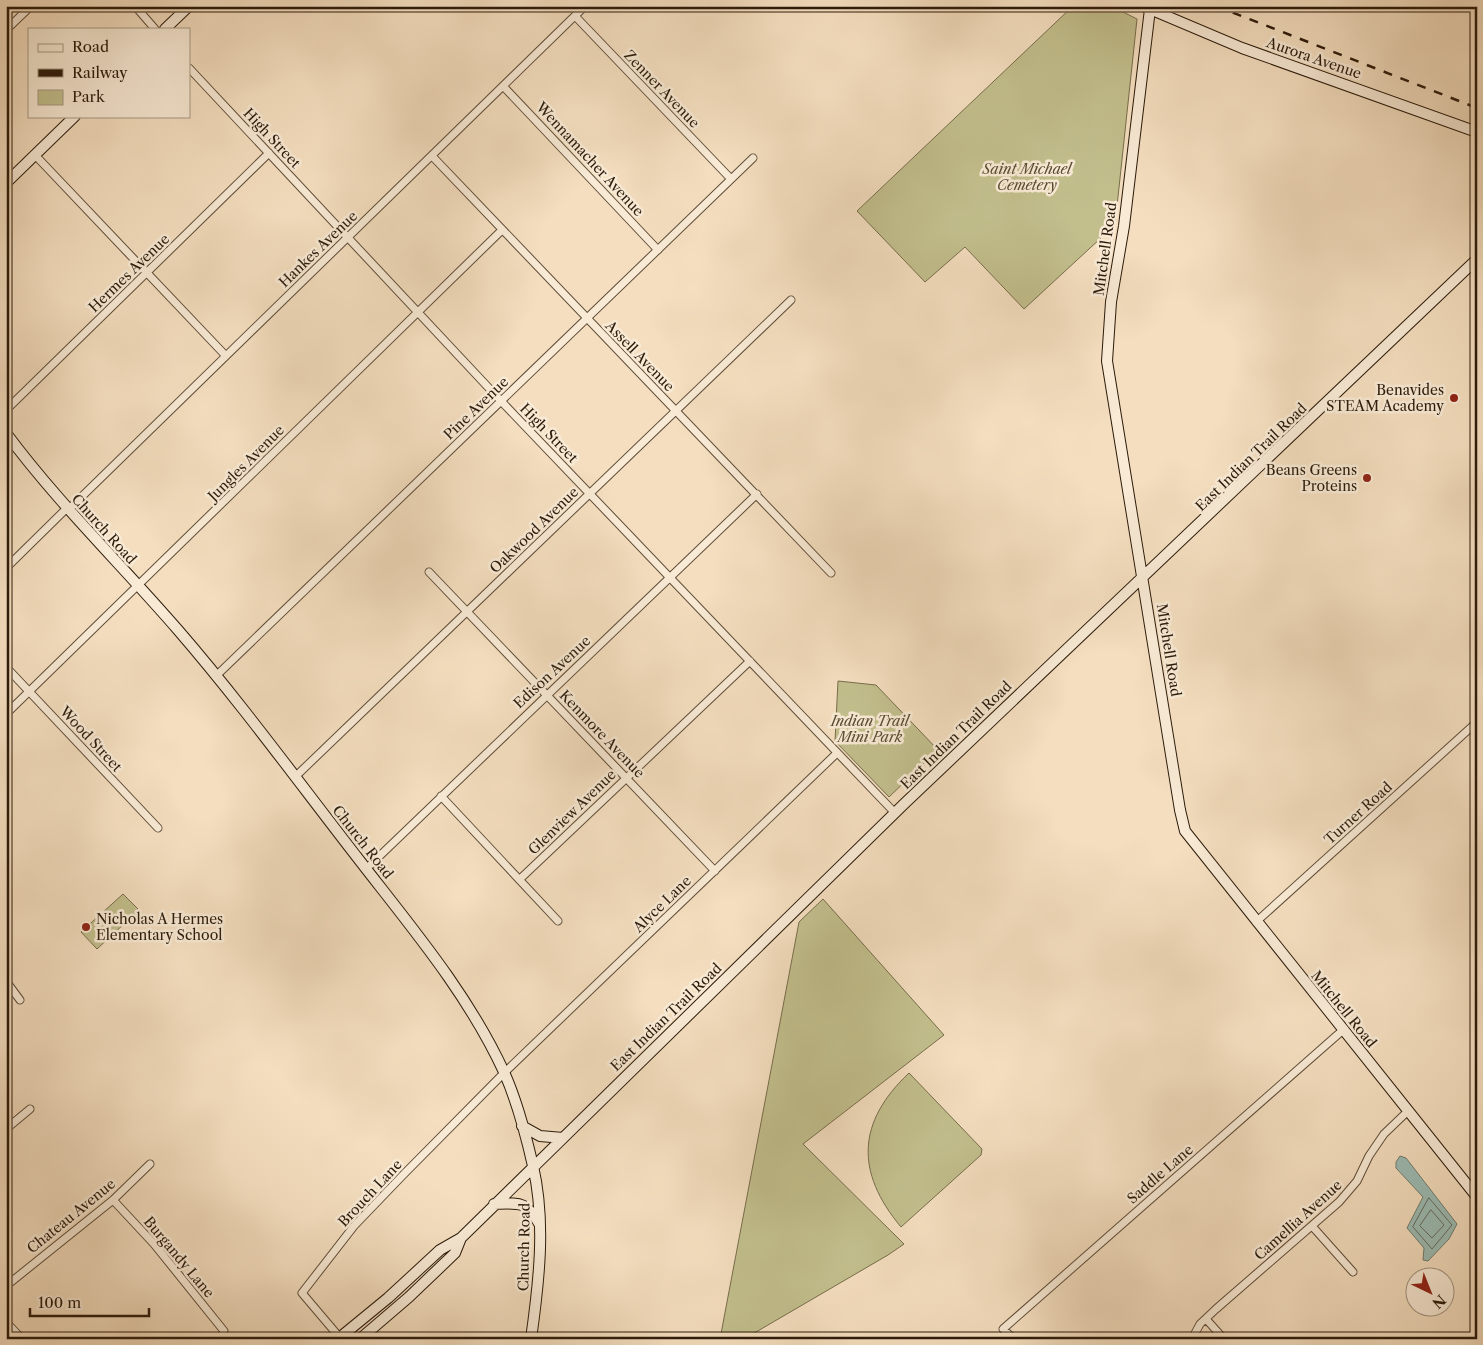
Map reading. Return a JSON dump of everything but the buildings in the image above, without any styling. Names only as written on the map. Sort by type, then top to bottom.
[{"type":"street","points":[[6,30],[31,6]]},
{"type":"street","points":[[135,6],[154,28]]},
{"type":"street","points":[[166,28],[189,6]]},
{"type":"street","name":"Hankes Avenue","points":[[6,568],[585,6]]},
{"type":"street","name":"Aurora Avenue","points":[[1147,8],[1242,48],[1477,132]]},
{"type":"street","name":"Mitchell Road","points":[[1147,8],[1124,226],[1111,302],[1107,360],[1185,831],[1477,1197]]},
{"type":"street","name":"Zenner Avenue","points":[[575,16],[731,179]]},
{"type":"street","name":"High Street","points":[[190,69],[501,401],[895,813]]},
{"type":"street","name":"Wennamacher Avenue","points":[[503,86],[658,250]]},
{"type":"street","points":[[6,183],[73,118]]},
{"type":"street","name":"Hermes Avenue","points":[[6,410],[269,153]]},
{"type":"street","points":[[35,155],[226,356]]},
{"type":"street","name":"Assell Avenue","points":[[432,156],[831,573]]},
{"type":"street","name":"Pine Avenue","points":[[216,676],[753,158]]},
{"type":"street","name":"Jungles Avenue","points":[[6,714],[502,230]]},
{"type":"street","name":"East Indian Trail Road","points":[[340,1338],[388,1298],[440,1250],[461,1238],[895,813],[1475,265]]},
{"type":"street","name":"Oakwood Avenue","points":[[295,777],[791,300]]},
{"type":"street","name":"Church Road","points":[[6,433],[68,509],[181,633],[447,974],[504,1073],[533,1166],[540,1225],[538,1289],[531,1339]]},
{"type":"street","name":"Edison Avenue","points":[[366,869],[756,494]]},
{"type":"street","name":"Kenmore Avenue","points":[[428,572],[715,871]]},
{"type":"street","name":"Glenview Avenue","points":[[520,879],[750,661]]},
{"type":"street","name":"Wood Street","points":[[6,667],[158,828]]},
{"type":"street","name":"Turner Road","points":[[1256,922],[1477,722]]},
{"type":"street","name":"Alyce Lane","points":[[504,1073],[837,752]]},
{"type":"street","points":[[441,796],[558,921]]},
{"type":"street","points":[[6,981],[20,1000]]},
{"type":"street","name":"Saddle Lane","points":[[1014,1339],[1003,1329],[1343,1030]]},
{"type":"street","name":"Brouch Lane","points":[[340,1338],[302,1294],[354,1226],[504,1073]]},
{"type":"street","points":[[6,1128],[30,1109]]},
{"type":"street","name":"Camellia Avenue","points":[[1192,1339],[1206,1318],[1350,1191],[1384,1134],[1408,1111]]},
{"type":"street","points":[[522,1126],[540,1136],[563,1138]]},
{"type":"street","name":"Chateau Avenue","points":[[6,1286],[113,1200],[150,1164]]},
{"type":"street","name":"Burgandy Lane","points":[[113,1200],[154,1244],[224,1331],[220,1339]]},
{"type":"street","points":[[494,1204],[519,1203],[526,1206],[540,1225]]},
{"type":"street","points":[[1312,1226],[1353,1272]]},
{"type":"street","name":"East Indian Trail Road","points":[[360,1339],[409,1298],[455,1253],[461,1238]]},
{"type":"street","points":[[1206,1318],[1224,1339]]},
{"type":"street","points":[[6,1322],[22,1339]]},
{"type":"green space","name":"Saint Michael Cemetery","points":[[1073,6],[1111,6],[1137,19],[1115,225],[1024,309],[965,247],[925,282],[857,211]]},
{"type":"green space","name":"Indian Trail Mini Park","points":[[838,681],[876,685],[938,750],[889,797],[835,741]]},
{"type":"green space","points":[[123,894],[139,910],[97,949],[81,932]]},
{"type":"green space","points":[[823,899],[944,1035],[803,1144],[904,1244],[744,1339],[720,1339],[799,922]]},
{"type":"green space","points":[[909,1073],[982,1149],[981,1155],[901,1227],[886,1207],[876,1187],[870,1167],[868,1148],[871,1129],[879,1110],[892,1091]]},
{"type":"water","points":[[1400,1156],[1406,1158],[1457,1224],[1449,1239],[1428,1261],[1423,1260],[1424,1248],[1407,1228],[1423,1197],[1396,1168],[1396,1162]]},
{"type":"railway","points":[[1216,6],[1477,108]]},
{"type":"place","name":"Benavides STEAM Academy","points":[[1454,398]]},
{"type":"place","name":"Beans Greens Proteins","points":[[1367,478]]},
{"type":"place","name":"Nicholas A Hermes Elementary School","points":[[86,927]]}]
